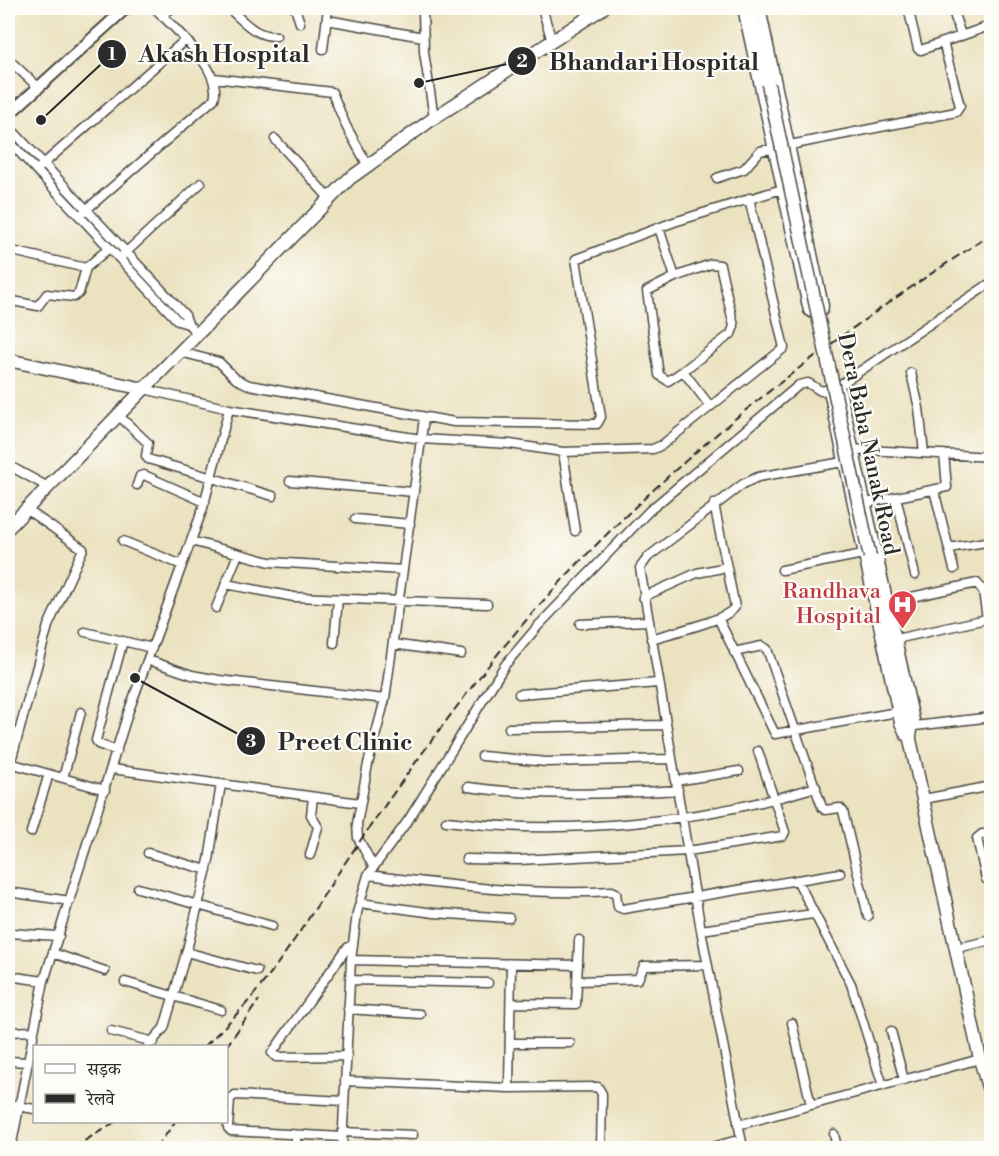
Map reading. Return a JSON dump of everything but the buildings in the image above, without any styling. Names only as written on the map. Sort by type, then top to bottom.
[{"type":"main road","points":[[8,528],[367,164],[603,8]]},
{"type":"main road","name":"Dera Baba Nanak Road","points":[[761,8],[912,727],[911,741],[980,1059],[992,1101]]},
{"type":"main road","points":[[8,360],[144,389]]},
{"type":"street","points":[[8,115],[126,8]]},
{"type":"street","points":[[82,212],[210,105],[216,92],[214,78],[209,68],[154,8]]},
{"type":"street","points":[[162,16],[172,8]]},
{"type":"street","points":[[228,8],[255,31],[267,36],[276,36]]},
{"type":"street","points":[[295,8],[300,23]]},
{"type":"street","points":[[323,50],[328,8]]},
{"type":"street","points":[[423,8],[423,37],[434,118]]},
{"type":"street","points":[[542,8],[551,38]]},
{"type":"street","points":[[742,8],[808,311],[813,315],[823,311],[824,306],[761,8]]},
{"type":"street","points":[[908,8],[918,49],[923,50],[961,34],[992,25]]},
{"type":"street","points":[[952,8],[961,34]]},
{"type":"street","points":[[327,20],[423,37]]},
{"type":"street","points":[[40,167],[184,41]]},
{"type":"street","points":[[717,178],[744,169],[755,154],[959,110],[943,42]]},
{"type":"street","points":[[8,59],[38,87]]},
{"type":"street","points":[[214,78],[332,92],[346,126],[367,164]]},
{"type":"street","points":[[8,130],[14,132],[40,167],[123,256],[185,315],[188,324],[198,334]]},
{"type":"street","points":[[275,139],[330,199]]},
{"type":"street","points":[[8,140],[40,167]]},
{"type":"street","points":[[123,256],[201,183]]},
{"type":"street","points":[[180,352],[219,362],[225,365],[236,379],[249,385],[424,418],[489,423],[594,425],[600,422],[576,259],[659,228],[782,189]]},
{"type":"street","points":[[144,389],[229,409],[421,440],[510,444],[563,452],[656,448],[781,351],[784,345],[749,198]]},
{"type":"street","points":[[82,212],[109,248],[123,256]]},
{"type":"street","points":[[659,228],[675,277]]},
{"type":"street","points":[[8,300],[38,306],[48,294],[74,297],[79,292],[86,268],[109,248]]},
{"type":"street","points":[[8,250],[86,268]]},
{"type":"street","points":[[716,263],[720,265],[735,329],[668,381],[659,375],[646,294],[649,288],[675,277],[716,263]]},
{"type":"street","points":[[342,1149],[352,945],[368,875],[409,819],[505,665],[606,554],[649,511],[799,384],[808,383],[817,389],[828,390],[840,385],[992,282]]},
{"type":"street","points":[[683,371],[710,405]]},
{"type":"street","points":[[910,373],[919,408],[924,453]]},
{"type":"street","points":[[840,385],[896,639],[912,727],[992,717]]},
{"type":"street","points":[[828,390],[897,712],[903,732],[911,741]]},
{"type":"street","points":[[12,1149],[22,1107],[33,1031],[44,981],[128,713],[205,502],[229,409]]},
{"type":"street","points":[[118,415],[148,443],[146,456],[148,459],[273,496]]},
{"type":"street","points":[[373,866],[358,838],[360,803],[385,699],[424,418]]},
{"type":"street","points":[[840,448],[992,456]]},
{"type":"street","points":[[563,452],[575,531]]},
{"type":"street","points":[[866,503],[945,488],[948,484],[944,454]]},
{"type":"street","points":[[743,1149],[707,965],[640,575],[644,562],[714,504],[758,477],[843,462]]},
{"type":"street","points":[[8,465],[48,487]]},
{"type":"street","points":[[137,485],[140,476],[144,476],[205,502]]},
{"type":"street","points":[[290,481],[414,492]]},
{"type":"street","points":[[934,490],[954,569]]},
{"type":"street","points":[[896,497],[915,575]]},
{"type":"street","points":[[651,639],[718,618],[732,612],[735,607],[714,504]]},
{"type":"street","points":[[26,509],[83,549],[48,626],[9,767],[49,774],[105,790]]},
{"type":"street","points":[[355,519],[410,524]]},
{"type":"street","points":[[123,541],[182,565]]},
{"type":"street","points":[[191,541],[270,562],[403,570]]},
{"type":"street","points":[[949,548],[992,541]]},
{"type":"street","points":[[216,608],[238,554]]},
{"type":"street","points":[[782,570],[863,554]]},
{"type":"street","points":[[643,597],[697,573],[727,567]]},
{"type":"street","points":[[888,602],[977,583],[983,591],[989,619],[896,639]]},
{"type":"street","points":[[226,584],[264,593],[338,599],[399,599],[487,604]]},
{"type":"street","points":[[334,643],[338,599]]},
{"type":"street","points":[[718,618],[775,734],[897,712]]},
{"type":"street","points":[[580,624],[648,621]]},
{"type":"street","points":[[85,632],[152,648]]},
{"type":"street","points":[[117,751],[98,744],[96,740],[123,641]]},
{"type":"street","points":[[393,644],[461,654]]},
{"type":"street","points":[[734,652],[766,647],[798,731],[824,809],[840,807],[843,811],[868,916]]},
{"type":"street","points":[[148,660],[205,678],[385,699]]},
{"type":"street","points":[[519,694],[658,683]]},
{"type":"street","points":[[63,778],[81,712]]},
{"type":"street","points":[[509,728],[665,725]]},
{"type":"street","points":[[466,859],[519,860],[688,851],[783,836],[785,832],[758,751]]},
{"type":"street","points":[[482,756],[547,762],[671,759]]},
{"type":"street","points":[[112,769],[360,803]]},
{"type":"street","points":[[468,788],[534,794],[601,794],[676,785],[739,771]]},
{"type":"street","points":[[31,832],[49,774]]},
{"type":"street","points":[[111,1030],[151,1044],[164,1028],[207,870],[221,784]]},
{"type":"street","points":[[924,799],[992,786]]},
{"type":"street","points":[[446,820],[521,827],[649,821],[774,800],[816,787]]},
{"type":"street","points":[[310,855],[318,827],[311,815],[313,797]]},
{"type":"street","points":[[986,879],[976,838],[982,834],[992,834]]},
{"type":"street","points":[[148,853],[207,870]]},
{"type":"street","points":[[368,875],[494,890],[545,893],[612,891],[616,893],[620,909],[840,873]]},
{"type":"street","points":[[798,880],[813,914],[840,958],[851,984],[884,1086]]},
{"type":"street","points":[[138,888],[272,926]]},
{"type":"street","points":[[8,892],[70,901]]},
{"type":"street","points":[[360,903],[434,913],[509,918]]},
{"type":"street","points":[[701,930],[813,914]]},
{"type":"street","points":[[8,933],[59,936]]},
{"type":"street","points":[[511,1004],[576,1004],[579,940]]},
{"type":"street","points":[[957,948],[992,940]]},
{"type":"street","points":[[347,1056],[276,1057],[272,1053],[347,948],[352,945]]},
{"type":"street","points":[[186,951],[257,971]]},
{"type":"street","points":[[53,953],[105,971]]},
{"type":"street","points":[[351,960],[578,966]]},
{"type":"street","points":[[509,1088],[511,964]]},
{"type":"street","points":[[578,981],[638,980],[644,966],[707,965]]},
{"type":"street","points":[[8,976],[44,981]]},
{"type":"street","points":[[350,980],[488,983]]},
{"type":"street","points":[[124,982],[221,1010]]},
{"type":"street","points":[[348,1009],[420,1014]]},
{"type":"street","points":[[792,1023],[811,1105]]},
{"type":"street","points":[[8,1032],[33,1031]]},
{"type":"street","points":[[891,1031],[904,1080]]},
{"type":"street","points":[[510,1043],[570,1043]]},
{"type":"street","points":[[738,1125],[980,1059]]},
{"type":"street","points":[[8,1061],[28,1062]]},
{"type":"street","points":[[345,1081],[509,1088],[598,1087],[602,1098],[601,1149]]},
{"type":"street","points":[[344,1101],[231,1097],[228,1128],[231,1131],[296,1135],[413,1135]]},
{"type":"street","points":[[8,1104],[33,1108]]},
{"type":"street","points":[[834,1134],[837,1149]]},
{"type":"street","points":[[296,1135],[296,1149]]},
{"type":"street","points":[[709,1149],[734,1141]]},
{"type":"railway","points":[[206,1045],[244,1006],[270,974],[391,797],[489,665],[542,602],[599,542],[659,485],[788,377],[923,279],[992,234]]},
{"type":"railway","points":[[227,1045],[259,1000]]},
{"type":"railway","points":[[73,1148],[113,1123]]},
{"type":"railway","points":[[156,1148],[174,1123]]},
{"type":"place","name":"Bhandari Hospital","points":[[419,83]]},
{"type":"place","name":"Akash Hospital","points":[[41,120]]},
{"type":"place","name":"Randhava Hospital","points":[[902,630]]},
{"type":"place","name":"Preet Clinic","points":[[135,678]]}]
